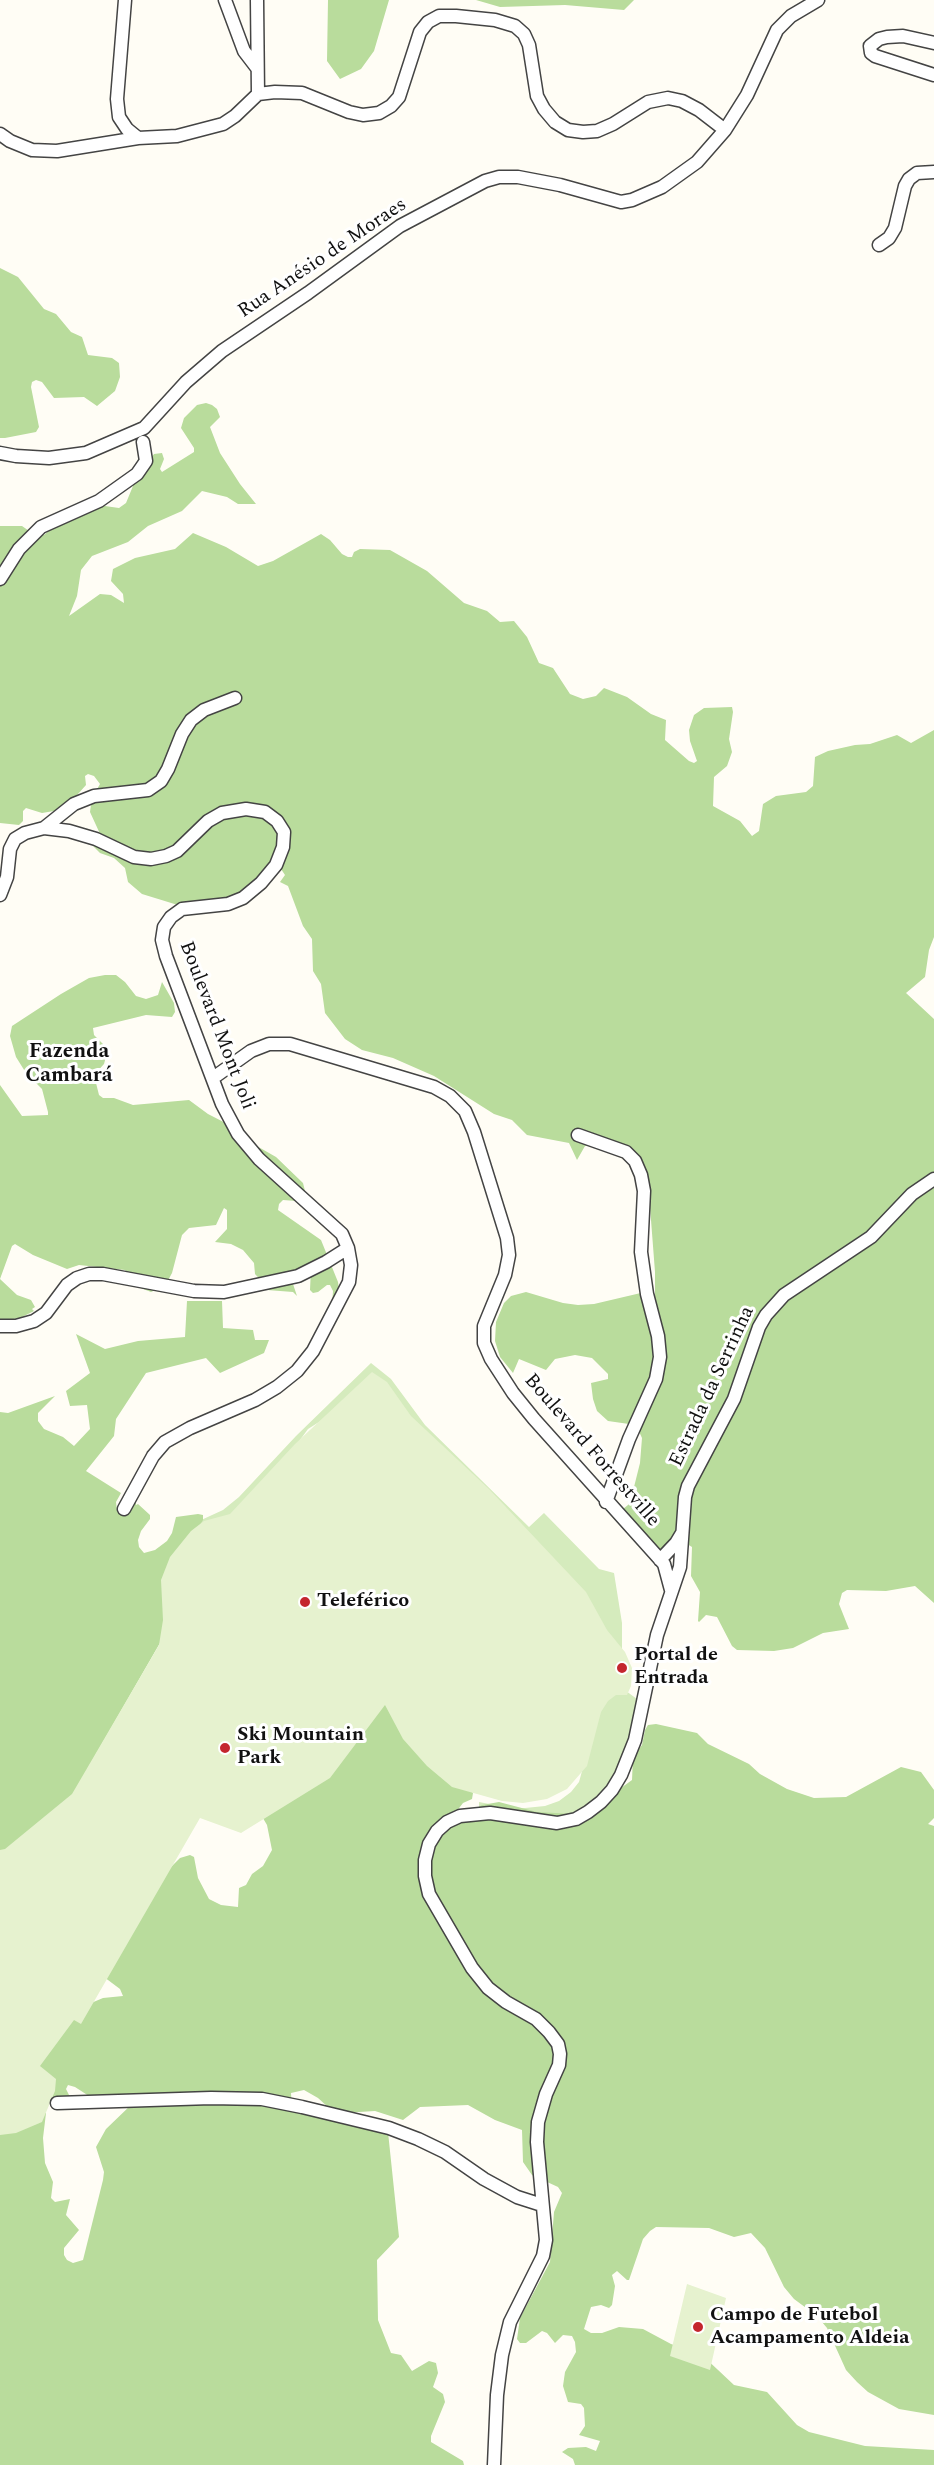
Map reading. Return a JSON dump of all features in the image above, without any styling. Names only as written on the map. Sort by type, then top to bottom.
[{"type":"street","points":[[125,0],[117,99],[119,117],[127,129],[138,138]]},
{"type":"street","points":[[225,0],[243,51],[257,68]]},
{"type":"street","points":[[257,0],[258,94]]},
{"type":"street","name":"Rua Anésio de Moraes","points":[[0,453],[50,458],[87,453],[144,428],[186,382],[222,351],[308,293],[400,226],[485,181],[499,177],[518,177],[560,185],[611,201],[632,200],[662,187],[697,162],[725,130],[747,95],[777,30],[791,16],[818,0]]},
{"type":"street","points":[[0,134],[32,150],[57,151],[138,138],[177,136],[223,124],[258,94],[293,92],[349,112],[363,115],[379,113],[391,106],[399,97],[420,32],[428,22],[439,16],[495,20],[515,26],[524,33],[529,45],[537,96],[555,122],[568,130],[597,131],[613,124],[648,102],[668,98],[682,101],[699,110],[725,130]]},
{"type":"street","points":[[934,43],[903,36],[879,39],[870,46],[871,53],[875,56],[934,75]]},
{"type":"street","points":[[879,245],[895,228],[905,186],[909,179],[917,173],[934,172]]},
{"type":"street","points":[[0,579],[19,549],[41,527],[99,501],[137,474],[146,461],[142,442]]},
{"type":"street","points":[[0,895],[7,877],[10,849],[15,839],[25,833],[44,828],[74,804],[94,796],[148,790],[161,781],[182,734],[191,720],[204,710],[235,698]]},
{"type":"street","name":"Boulevard Mont Joli","points":[[44,828],[69,831],[96,839],[134,857],[151,859],[166,856],[177,850],[208,821],[222,813],[246,809],[265,812],[277,820],[284,832],[284,847],[276,865],[261,883],[243,897],[228,904],[182,909],[171,916],[164,927],[162,940],[222,1104],[238,1134],[259,1159],[342,1234],[348,1248]]},
{"type":"street","name":"Boulevard Forrestville","points":[[213,1078],[251,1051],[269,1044],[290,1044],[434,1087],[450,1096],[465,1111],[474,1132],[507,1238],[508,1255],[505,1275],[483,1326],[484,1343],[491,1359],[513,1394],[606,1502],[662,1562]]},
{"type":"street","points":[[578,1135],[626,1152],[635,1161],[641,1175],[644,1191],[641,1252],[647,1294],[658,1336],[660,1358],[656,1379],[606,1502]]},
{"type":"street","name":"Estrada da Serrinha","points":[[494,2465],[497,2395],[502,2355],[510,2322],[543,2256],[546,2240],[537,2142],[538,2122],[541,2107],[559,2065],[560,2054],[558,2044],[536,2019],[506,2002],[488,1988],[472,1968],[429,1893],[425,1876],[425,1860],[429,1844],[437,1831],[447,1822],[460,1816],[490,1813],[557,1823],[576,1819],[602,1802],[621,1775],[634,1740],[653,1650],[680,1567],[685,1497],[688,1486],[734,1399],[753,1342],[766,1315],[784,1295],[799,1283],[871,1238],[912,1194],[934,1179]]},
{"type":"street","points":[[0,1326],[16,1326],[34,1321],[46,1312],[67,1285],[89,1274],[103,1274],[194,1291],[224,1292],[298,1276],[348,1248],[351,1265],[349,1282],[313,1351],[297,1371],[277,1387],[255,1400],[190,1428],[165,1442],[153,1456],[123,1509]]},
{"type":"street","points":[[662,1562],[682,1532]]},
{"type":"street","points":[[662,1562],[680,1567]]},
{"type":"street","points":[[662,1562],[671,1590]]},
{"type":"street","points":[[57,2103],[212,2098],[262,2099],[302,2107],[389,2128],[418,2139],[445,2152],[492,2184],[518,2197],[542,2205]]},
{"type":"green space","points":[[328,0],[389,0],[374,51],[361,69],[340,79],[327,61]]},
{"type":"green space","points":[[476,0],[634,0],[624,10],[565,5],[500,7]]},
{"type":"green space","points":[[0,268],[18,277],[44,309],[56,314],[71,332],[82,337],[88,355],[112,358],[119,363],[120,377],[115,391],[97,406],[84,397],[54,398],[42,382],[36,380],[32,382],[39,427],[36,432],[5,438],[0,438]]},
{"type":"green space","points":[[206,403],[217,409],[220,417],[210,427],[220,453],[256,504],[238,504],[227,497],[202,491],[182,511],[148,526],[128,542],[92,556],[81,570],[77,596],[69,616],[100,594],[111,595],[124,603],[123,594],[111,581],[113,569],[135,558],[175,549],[193,533],[226,547],[258,566],[273,561],[321,534],[348,557],[352,557],[354,552],[360,549],[390,550],[427,571],[464,603],[487,611],[500,622],[514,621],[527,637],[539,663],[553,668],[570,694],[583,699],[596,696],[604,688],[627,697],[651,714],[666,720],[665,740],[689,761],[694,763],[697,761],[689,730],[694,715],[704,708],[732,707],[729,739],[732,752],[727,766],[714,777],[713,806],[740,821],[752,836],[759,831],[763,804],[776,796],[806,792],[813,786],[815,757],[828,751],[870,744],[897,735],[911,743],[934,730],[934,937],[929,950],[925,977],[906,993],[934,1019],[934,1603],[915,1586],[886,1591],[847,1590],[842,1593],[839,1604],[849,1629],[823,1633],[793,1648],[774,1651],[737,1650],[732,1646],[717,1617],[706,1615],[699,1622],[700,1592],[691,1576],[692,1547],[679,1539],[655,1556],[623,1509],[628,1505],[632,1495],[640,1463],[642,1438],[636,1425],[608,1421],[597,1411],[591,1383],[608,1379],[608,1374],[592,1358],[575,1355],[555,1359],[546,1370],[519,1359],[513,1373],[500,1357],[495,1341],[496,1322],[504,1303],[511,1296],[526,1292],[578,1305],[594,1304],[645,1292],[646,1316],[651,1331],[655,1302],[655,1272],[649,1194],[644,1178],[622,1154],[596,1144],[585,1146],[577,1160],[569,1143],[527,1135],[512,1120],[494,1114],[434,1076],[393,1058],[362,1050],[345,1039],[325,1013],[321,984],[313,971],[312,939],[303,926],[288,886],[280,882],[285,875],[281,869],[271,872],[232,908],[206,900],[193,901],[181,906],[142,894],[128,882],[125,868],[114,858],[100,853],[92,845],[101,836],[90,812],[92,798],[100,784],[94,776],[88,774],[85,776],[86,785],[70,803],[54,811],[42,813],[26,808],[23,811],[23,821],[19,825],[0,823],[0,526],[22,526],[32,533],[44,535],[64,517],[98,505],[119,508],[126,503],[133,486],[138,459],[139,462],[148,463],[154,454],[162,453],[164,459],[160,469],[162,472],[194,452],[194,448],[181,428],[184,418],[197,405]]},
{"type":"green space","points":[[116,975],[136,996],[146,999],[158,995],[162,982],[174,1003],[175,1012],[172,1017],[146,1015],[93,1028],[94,1035],[104,1045],[107,1053],[104,1064],[94,1075],[99,1095],[133,1105],[189,1100],[208,1114],[241,1131],[248,1141],[276,1157],[303,1183],[305,1191],[296,1201],[283,1200],[278,1210],[321,1240],[339,1289],[332,1305],[333,1291],[330,1285],[313,1293],[310,1290],[311,1269],[297,1273],[293,1284],[297,1296],[293,1292],[267,1290],[268,1288],[255,1274],[254,1263],[243,1250],[231,1244],[215,1242],[227,1229],[227,1210],[224,1208],[216,1225],[189,1228],[182,1235],[172,1273],[165,1286],[151,1292],[138,1287],[125,1270],[79,1265],[67,1269],[33,1255],[15,1244],[12,1246],[0,1279],[0,1085],[22,1116],[48,1115],[42,1089],[26,1073],[16,1057],[10,1036],[12,1026],[89,978]]},
{"type":"green space","points":[[0,1279],[17,1295],[31,1300],[35,1307],[32,1309],[34,1311],[20,1318],[0,1321]]},
{"type":"green space","points":[[187,1301],[222,1301],[223,1328],[253,1330],[255,1340],[269,1340],[264,1353],[220,1373],[206,1358],[146,1373],[116,1419],[114,1436],[86,1471],[121,1493],[116,1502],[117,1511],[123,1512],[136,1498],[136,1505],[138,1504],[150,1515],[138,1540],[139,1547],[144,1553],[155,1550],[167,1541],[172,1533],[176,1517],[198,1514],[203,1515],[203,1520],[185,1548],[187,1596],[0,1921],[0,1412],[8,1413],[55,1396],[38,1413],[38,1421],[44,1429],[63,1437],[74,1446],[90,1429],[87,1405],[70,1406],[66,1391],[90,1373],[76,1334],[105,1349],[138,1341],[185,1337]]},
{"type":"green space","points":[[371,1363],[391,1379],[425,1425],[529,1527],[544,1513],[599,1569],[614,1573],[622,1623],[622,1659],[363,1394],[308,1429],[300,1440],[327,1491],[190,1528],[199,1521],[223,1510],[239,1497],[296,1436]]},
{"type":"green space","name":"Ski Mountain Park","points":[[372,1372],[387,1382],[411,1416],[489,1489],[586,1592],[607,1630],[625,1652],[632,1668],[631,1686],[627,1695],[616,1695],[608,1701],[601,1712],[587,1766],[567,1789],[547,1799],[523,1803],[502,1801],[452,1787],[427,1766],[403,1739],[385,1705],[330,1778],[241,1833],[200,1818],[81,2024],[74,2020],[40,2066],[56,2079],[55,2091],[42,2122],[16,2133],[0,2135],[0,1850],[5,1849],[72,1794],[159,1645],[163,1620],[161,1580],[170,1557],[191,1531],[204,1521],[230,1514],[295,1444]]},
{"type":"green space","points":[[377,1688],[473,1793],[472,1799],[463,1803],[456,1812],[468,1814],[482,1805],[499,1802],[537,1812],[574,1814],[607,1804],[621,1788],[632,1780],[633,1757],[642,1745],[648,1725],[656,1724],[697,1733],[708,1744],[749,1764],[760,1774],[787,1789],[814,1798],[846,1797],[901,1767],[921,1772],[934,1790],[934,1818],[928,1824],[934,1826],[934,2415],[899,2409],[868,2392],[857,2382],[846,2370],[827,2328],[784,2287],[765,2248],[751,2233],[734,2237],[709,2228],[656,2227],[643,2239],[629,2280],[617,2271],[612,2275],[615,2286],[612,2305],[609,2308],[601,2305],[591,2307],[584,2329],[591,2333],[602,2333],[619,2327],[643,2329],[671,2344],[701,2354],[734,2385],[767,2392],[797,2425],[809,2432],[865,2446],[934,2450],[934,2465],[575,2465],[573,2459],[562,2452],[568,2448],[586,2447],[596,2451],[600,2441],[579,2435],[585,2426],[584,2408],[581,2404],[568,2402],[563,2386],[565,2372],[576,2352],[575,2342],[572,2336],[563,2335],[555,2343],[547,2333],[542,2331],[526,2343],[520,2343],[517,2339],[520,2318],[550,2262],[554,2212],[562,2193],[558,2187],[532,2175],[523,2162],[522,2130],[495,2120],[468,2105],[420,2107],[403,2120],[375,2111],[343,2113],[329,2108],[304,2090],[291,2093],[292,2109],[388,2132],[399,2237],[377,2260],[378,2320],[391,2353],[401,2355],[412,2371],[429,2361],[436,2363],[438,2373],[433,2387],[443,2394],[445,2402],[431,2436],[431,2442],[463,2461],[464,2465],[0,2465],[0,2096],[46,2113],[43,2138],[45,2163],[53,2182],[51,2198],[55,2202],[70,2199],[66,2215],[79,2230],[64,2248],[67,2260],[73,2263],[83,2260],[103,2180],[104,2172],[96,2147],[106,2129],[132,2104],[92,2098],[68,2085],[66,2089],[70,2097],[54,2098],[47,2095],[0,1971],[84,2006],[103,1998],[123,1996],[120,1989],[100,1974],[164,1874],[180,1858],[190,1855],[194,1857],[198,1878],[209,1899],[221,1905],[238,1907],[239,1888],[246,1885],[252,1874],[263,1866],[272,1850],[267,1825],[257,1808]]},
{"type":"green space","points":[[626,1691],[637,1699],[637,1714],[622,1763],[609,1785],[593,1805],[577,1814],[558,1818],[479,1808],[479,1802],[515,1809],[545,1806],[559,1801],[571,1792],[579,1782],[600,1707],[606,1698]]},
{"type":"green space","name":"Campo de Futebol Acampamento Aldeia","points":[[687,2284],[726,2298],[710,2370],[670,2356]]},
{"type":"place","name":"Teleférico","points":[[305,1602]]},
{"type":"place","name":"Portal de Entrada","points":[[622,1668]]},
{"type":"place","name":"Ski Mountain Park","points":[[225,1748]]},
{"type":"place","name":"Campo de Futebol Acampamento Aldeia","points":[[698,2327]]},
{"type":"district","name":"Fazenda Cambará","points":[[69,1065]]}]
